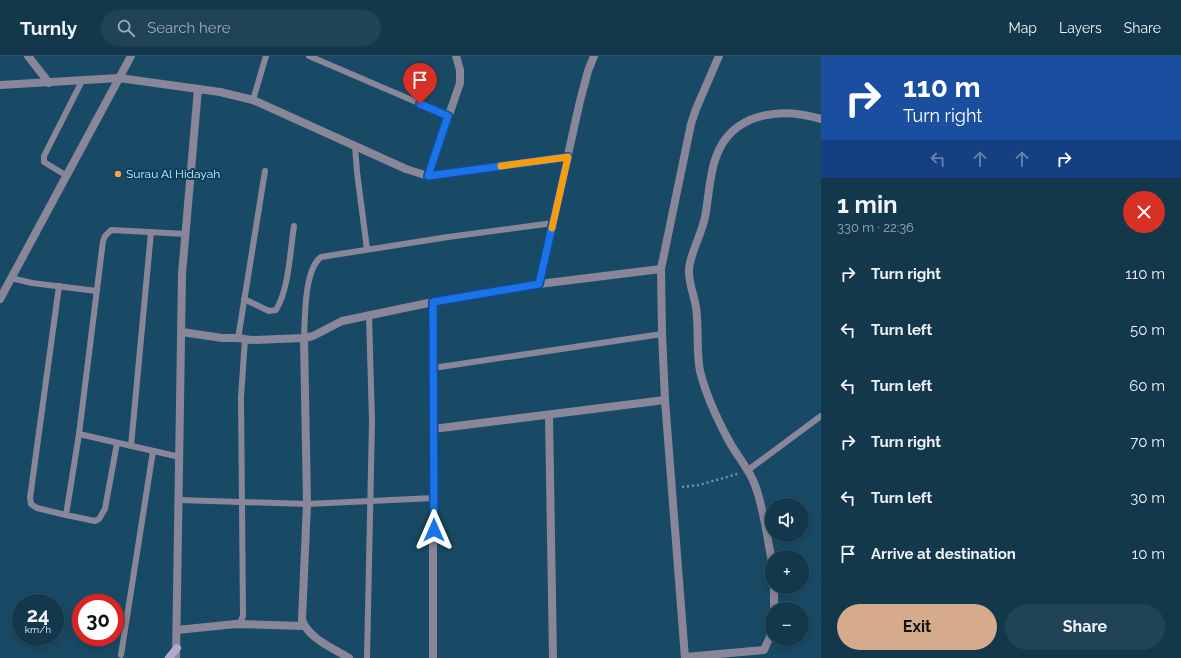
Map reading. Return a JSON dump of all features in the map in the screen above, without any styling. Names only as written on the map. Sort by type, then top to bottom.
[{"type":"main road","points":[[169,658],[177,648]]},
{"type":"street","points":[[28,56],[48,83]]},
{"type":"street","points":[[1,296],[131,56]]},
{"type":"street","points":[[428,176],[460,83],[460,70],[456,56]]},
{"type":"street","points":[[539,284],[588,71],[594,56]]},
{"type":"street","points":[[719,56],[691,124],[661,269],[665,400],[685,658],[734,655],[764,650],[766,646]]},
{"type":"street","points":[[0,85],[119,78],[220,92],[252,100],[406,169],[428,176],[568,157]]},
{"type":"street","points":[[176,658],[182,274],[198,89]]},
{"type":"street","points":[[769,550],[755,485],[713,409],[705,386],[698,357],[698,330],[689,269],[705,218],[714,162],[722,145],[729,135],[745,123],[769,114],[798,114],[821,119]]},
{"type":"street","points":[[182,332],[222,338],[251,340],[304,338],[313,336],[342,322],[433,302],[539,284],[661,269]]},
{"type":"street","points":[[433,302],[433,658]]},
{"type":"street","points":[[304,338],[307,504],[302,620],[304,626],[313,636],[349,658]]},
{"type":"street","points":[[434,429],[665,400]]},
{"type":"street","points":[[549,415],[553,658]]},
{"type":"street","points":[[177,630],[236,624],[304,626]]},
{"type":"lane","points":[[252,100],[266,56]]},
{"type":"lane","points":[[309,56],[448,116]]},
{"type":"lane","points":[[67,176],[44,162],[44,156],[82,81]]},
{"type":"lane","points":[[355,146],[367,249]]},
{"type":"lane","points":[[236,624],[240,623],[243,616],[241,397],[244,299],[265,171]]},
{"type":"lane","points":[[304,338],[306,299],[310,277],[314,266],[322,257],[367,249],[553,223]]},
{"type":"lane","points":[[244,299],[269,311],[276,310],[281,303],[285,288],[294,226]]},
{"type":"lane","points":[[66,515],[79,434],[103,241],[108,232],[111,230],[186,234]]},
{"type":"lane","points":[[130,446],[151,232]]},
{"type":"lane","points":[[11,278],[97,291]]},
{"type":"lane","points":[[59,286],[30,498],[31,504],[36,508],[95,522],[102,516],[105,509],[117,443]]},
{"type":"lane","points":[[367,658],[372,421],[369,316]]},
{"type":"lane","points":[[433,368],[662,334]]},
{"type":"lane","points":[[748,470],[821,416]]},
{"type":"lane","points":[[79,434],[180,457]]},
{"type":"lane","points":[[121,655],[153,451]]},
{"type":"lane","points":[[179,500],[307,504],[434,498]]},
{"type":"path","points":[[672,488],[699,485],[748,470]]},
{"type":"slow traffic","points":[[501,166],[568,157],[552,228]]},
{"type":"place","name":"Surau Al Hidayah","points":[[118,174]]},
{"type":"route","points":[[420,104],[448,116],[428,176],[568,157],[539,284],[433,302],[434,530]]}]
